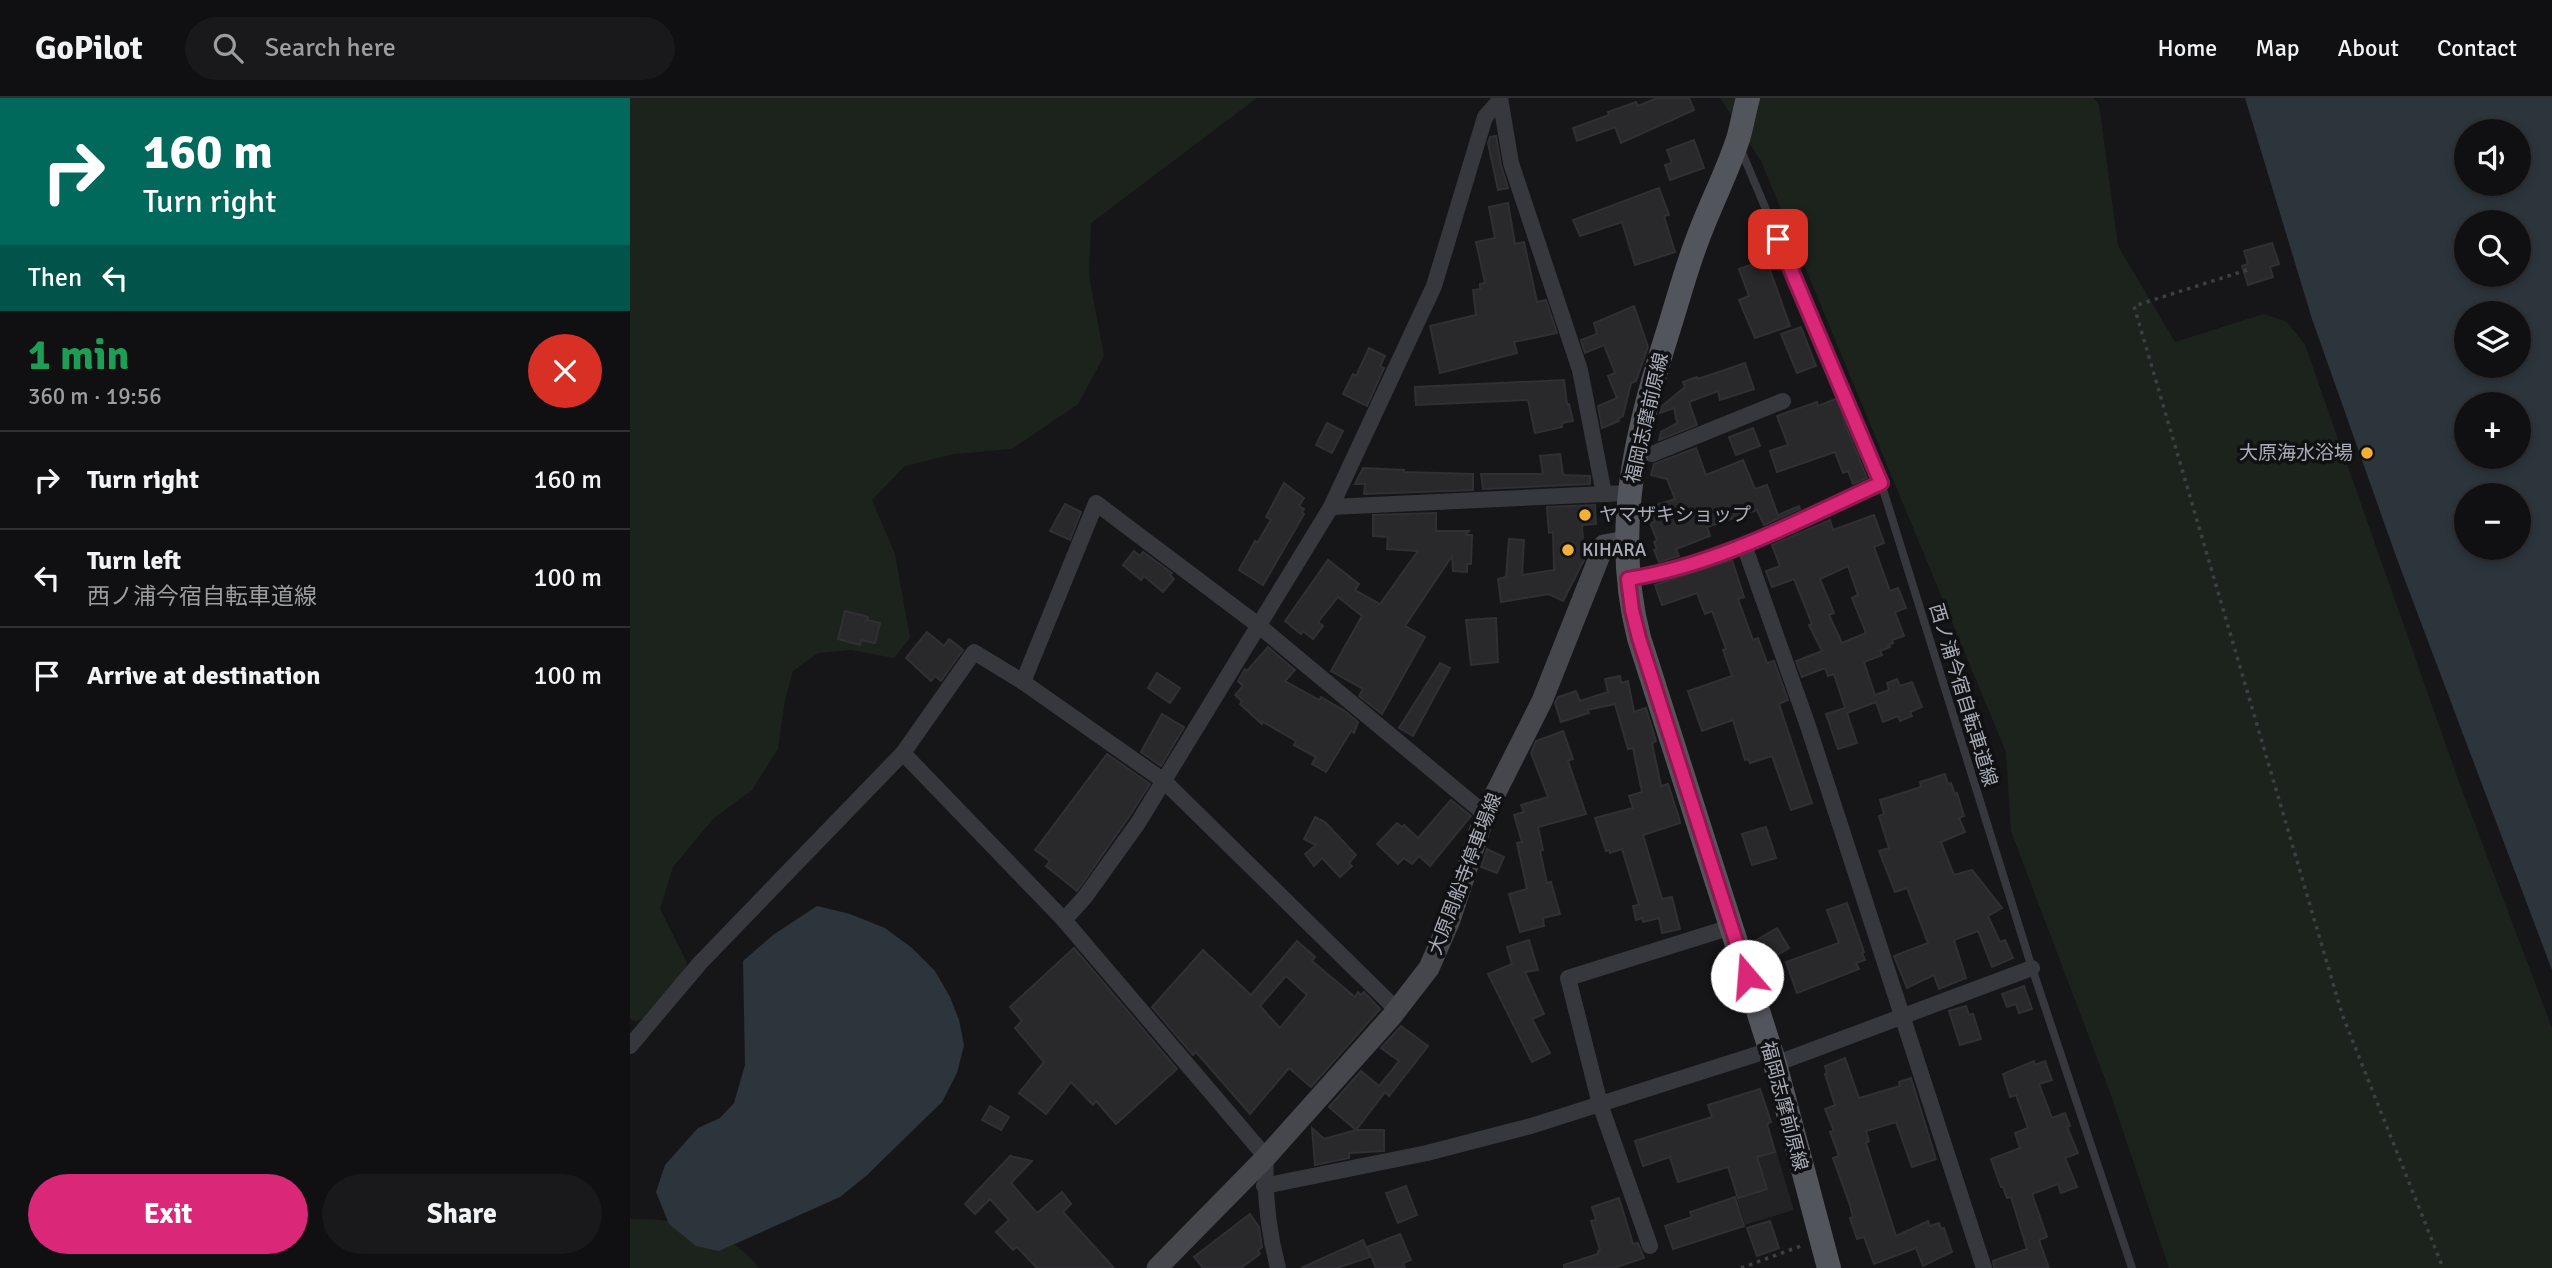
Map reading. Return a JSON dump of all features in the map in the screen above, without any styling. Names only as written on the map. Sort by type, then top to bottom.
[{"type":"main road","name":"福岡志摩前原線","points":[[1748,98],[1737,141],[1697,241],[1650,387],[1635,449],[1629,493],[1626,541],[1628,579],[1639,638],[1772,1057],[1819,1240],[1829,1268]]},
{"type":"main road","name":"大原周船寺停車場線","points":[[1157,1268],[1266,1157],[1397,1010],[1429,968],[1450,920],[1485,814],[1542,701],[1604,545],[1626,541]]},
{"type":"street","points":[[1500,99],[1511,163],[1580,370],[1604,494]]},
{"type":"street","points":[[1065,920],[1085,897],[1138,823],[1331,507],[1434,286],[1485,117],[1500,99]]},
{"type":"street","points":[[1635,449],[1652,454],[1783,401]]},
{"type":"street","points":[[1628,579],[1648,576],[1744,545],[1881,483]]},
{"type":"street","points":[[1331,507],[1629,493]]},
{"type":"street","points":[[1023,682],[1096,503],[1258,625],[1485,814]]},
{"type":"street","points":[[1744,545],[1808,726],[1984,1268]]},
{"type":"street","points":[[630,1046],[700,963],[903,753],[974,652],[1023,682],[1164,781],[1397,1010]]},
{"type":"street","points":[[903,753],[1065,920],[1266,1157],[1264,1186],[1268,1231],[1278,1268]]},
{"type":"street","points":[[1650,1246],[1600,1104],[1568,978],[1731,927]]},
{"type":"street","points":[[1264,1186],[1427,1153],[1531,1126],[1903,1017],[2032,968]]},
{"type":"lane","name":"西ノ浦今宿自転車道線","points":[[1737,141],[1881,483],[2032,968],[2132,1268]]},
{"type":"path","points":[[2247,270],[2134,306],[2342,1014],[2443,1268]]},
{"type":"path","points":[[1741,1268],[1819,1240]]},
{"type":"shaded area","points":[[630,98],[1257,98],[1091,223],[1089,276],[1104,356],[1078,404],[1012,449],[954,454],[905,466],[872,500],[895,554],[910,638],[894,658],[851,650],[818,653],[793,671],[785,700],[778,749],[752,790],[714,818],[673,867],[660,909],[687,963],[680,986],[671,1001],[636,1021],[630,1019]]},
{"type":"shaded area","points":[[1720,98],[2094,98],[2099,104],[2118,246],[2175,342],[2264,314],[2287,322],[2305,345],[2459,782],[2552,1028],[2552,1268],[2169,1268],[2111,1095],[2011,831],[2006,752],[1761,161]]},
{"type":"shaded area","points":[[2245,98],[2552,98],[2552,970],[2397,559],[2312,319]]},
{"type":"shaded area","points":[[817,906],[850,914],[885,928],[912,948],[935,971],[959,1020],[964,1045],[957,1073],[942,1102],[866,1176],[840,1197],[719,1251],[696,1246],[669,1224],[656,1192],[665,1165],[698,1128],[720,1118],[734,1103],[745,1065],[743,961],[773,935]]},
{"type":"shaded area","points":[[1769,1127],[1794,1210],[1745,1225],[1720,1142]]},
{"type":"shaded area","points":[[630,1219],[665,1221],[701,1228],[733,1244],[759,1268],[630,1268]]},
{"type":"building","points":[[1657,98],[1689,98],[1694,110],[1621,143],[1615,127],[1577,141],[1573,128],[1636,102],[1638,106]]},
{"type":"building","points":[[1496,136],[1508,188],[1498,190],[1488,143],[1490,137]]},
{"type":"building","points":[[1694,140],[1704,168],[1670,180],[1665,165],[1672,163],[1667,150]]},
{"type":"building","points":[[1659,188],[1669,215],[1664,216],[1675,252],[1635,265],[1622,222],[1580,236],[1573,220]]},
{"type":"building","points":[[1508,203],[1515,244],[1524,242],[1537,302],[1546,300],[1557,333],[1514,342],[1517,353],[1440,373],[1430,326],[1476,315],[1473,290],[1480,289],[1480,284],[1485,283],[1476,242],[1495,238],[1489,207]]},
{"type":"building","points":[[2272,243],[2279,264],[2270,267],[2273,277],[2248,285],[2242,266],[2248,264],[2244,251]]},
{"type":"building","points":[[1766,259],[1790,326],[1755,338],[1739,300],[1749,296],[1739,269]]},
{"type":"building","points":[[1634,306],[1648,347],[1636,381],[1631,383],[1623,416],[1619,421],[1602,428],[1598,406],[1617,398],[1608,376],[1615,373],[1604,345],[1585,353],[1581,340],[1597,334],[1594,323]]},
{"type":"building","points":[[1801,327],[1816,366],[1797,373],[1781,334]]},
{"type":"building","points":[[1369,348],[1385,356],[1380,366],[1384,368],[1367,406],[1343,394],[1353,374],[1356,376]]},
{"type":"building","points":[[1745,363],[1754,389],[1720,400],[1718,391],[1689,402],[1697,425],[1659,440],[1661,432],[1677,423],[1674,408],[1660,413],[1662,406],[1685,387],[1683,382]]},
{"type":"building","points":[[1564,380],[1567,404],[1573,421],[1562,423],[1562,427],[1535,433],[1528,400],[1416,405],[1415,387]]},
{"type":"building","points":[[1838,398],[1846,418],[1843,419],[1867,478],[1853,484],[1848,471],[1843,473],[1835,452],[1777,472],[1770,451],[1788,445],[1777,416],[1817,402],[1818,406]]},
{"type":"building","points":[[1327,423],[1343,431],[1332,453],[1316,445]]},
{"type":"building","points":[[1753,428],[1760,446],[1736,455],[1729,437]]},
{"type":"building","points":[[1696,448],[1706,475],[1743,460],[1755,489],[1767,485],[1778,515],[1799,506],[1800,509],[1764,525],[1757,510],[1707,527],[1710,536],[1676,549],[1679,556],[1659,562],[1654,550],[1657,549],[1654,542],[1657,540],[1650,523],[1655,521],[1650,507],[1675,499],[1667,479],[1651,475],[1654,464]]},
{"type":"building","points":[[1560,454],[1563,475],[1590,476],[1590,484],[1483,489],[1481,474],[1543,474],[1540,456]]},
{"type":"building","points":[[1363,468],[1473,474],[1473,490],[1364,494],[1365,484],[1355,484]]},
{"type":"building","points":[[1284,483],[1304,498],[1299,506],[1304,509],[1304,514],[1263,585],[1239,570],[1255,541],[1257,543],[1271,520],[1266,517]]},
{"type":"building","points":[[1065,504],[1081,512],[1070,540],[1050,531]]},
{"type":"building","points":[[1595,505],[1596,524],[1582,525],[1584,560],[1563,601],[1549,594],[1501,602],[1498,579],[1506,577],[1509,539],[1524,540],[1522,575],[1554,570],[1553,532],[1549,533],[1547,507]]},
{"type":"building","points":[[1436,513],[1436,531],[1469,531],[1466,535],[1472,535],[1471,564],[1467,564],[1467,572],[1453,571],[1452,556],[1405,626],[1425,637],[1382,714],[1359,696],[1363,689],[1331,671],[1362,616],[1338,597],[1318,622],[1323,626],[1313,639],[1303,631],[1301,634],[1285,621],[1328,560],[1359,584],[1355,590],[1380,604],[1418,551],[1387,549],[1388,537],[1373,536],[1373,515]]},
{"type":"building","points":[[1874,515],[1884,543],[1874,547],[1890,591],[1898,588],[1906,608],[1895,612],[1904,636],[1892,640],[1893,643],[1888,645],[1890,647],[1880,651],[1882,655],[1864,662],[1875,695],[1889,690],[1887,683],[1897,679],[1900,686],[1912,682],[1922,707],[1910,712],[1912,716],[1900,721],[1898,716],[1883,722],[1876,702],[1847,713],[1857,743],[1838,749],[1826,714],[1845,708],[1834,674],[1828,676],[1825,668],[1802,677],[1796,661],[1822,651],[1809,625],[1812,624],[1794,579],[1772,587],[1766,571],[1780,566],[1772,545],[1830,520],[1833,530]],"holes":[[[1848,566],[1858,595],[1852,598],[1866,633],[1842,643],[1829,615],[1834,613],[1820,579]]]},
{"type":"building","points":[[1134,551],[1140,556],[1143,552],[1172,573],[1170,575],[1174,579],[1163,592],[1144,576],[1141,580],[1123,565]]},
{"type":"building","points":[[1732,560],[1744,597],[1738,599],[1753,640],[1758,638],[1767,663],[1774,661],[1788,700],[1779,704],[1812,803],[1791,810],[1772,756],[1750,763],[1748,759],[1745,760],[1733,720],[1702,731],[1688,691],[1732,676],[1723,650],[1726,649],[1712,611],[1705,614],[1697,593],[1662,605],[1655,585]]},
{"type":"building","points":[[845,611],[880,623],[875,643],[861,640],[860,645],[838,639]]},
{"type":"building","points":[[1496,618],[1498,662],[1471,665],[1466,620]]},
{"type":"building","points":[[927,632],[944,646],[949,639],[963,650],[941,681],[935,676],[931,681],[906,658]]},
{"type":"building","points":[[1268,647],[1295,670],[1285,681],[1319,700],[1321,697],[1358,722],[1354,733],[1351,731],[1326,772],[1312,764],[1316,757],[1294,745],[1296,741],[1263,722],[1262,724],[1240,704],[1242,701],[1235,695],[1243,686],[1238,681],[1245,669],[1247,671]]},
{"type":"building","points":[[1440,663],[1450,668],[1413,736],[1399,728]]},
{"type":"building","points":[[1157,673],[1180,688],[1170,703],[1148,688]]},
{"type":"building","points":[[1620,676],[1621,683],[1628,681],[1634,712],[1646,708],[1656,741],[1652,743],[1661,786],[1668,784],[1680,823],[1643,835],[1662,899],[1672,897],[1680,929],[1662,933],[1659,918],[1643,922],[1642,918],[1636,920],[1633,906],[1639,905],[1622,849],[1610,853],[1609,850],[1606,851],[1595,818],[1633,808],[1629,796],[1642,792],[1633,748],[1628,749],[1615,704],[1587,710],[1589,713],[1561,722],[1555,703],[1558,697],[1576,691],[1580,701],[1608,692],[1605,679]]},
{"type":"building","points":[[1162,714],[1184,727],[1161,766],[1141,752]]},
{"type":"building","points":[[1563,731],[1573,759],[1568,761],[1586,814],[1538,827],[1547,883],[1551,882],[1560,914],[1543,918],[1544,926],[1520,932],[1509,894],[1527,889],[1517,843],[1522,842],[1514,815],[1524,812],[1521,805],[1548,797],[1531,753],[1536,741]]},
{"type":"building","points":[[1107,754],[1150,784],[1077,891],[1046,866],[1050,861],[1035,850]]},
{"type":"building","points":[[1945,774],[1948,784],[1951,783],[1955,794],[1957,793],[1964,816],[1959,818],[1965,832],[1941,842],[1954,875],[1972,870],[2002,908],[1988,916],[2000,942],[2005,940],[2013,958],[1992,967],[1978,931],[1954,940],[1966,978],[1939,989],[1934,975],[1907,988],[1894,956],[1928,943],[1907,888],[1895,892],[1879,851],[1889,848],[1879,816],[1884,814],[1880,800],[1921,787],[1920,782]]},
{"type":"building","points":[[1451,800],[1471,816],[1430,866],[1419,856],[1412,864],[1404,858],[1398,864],[1377,844],[1397,823],[1402,827],[1404,825],[1418,838]]},
{"type":"building","points":[[1315,817],[1325,822],[1356,855],[1349,863],[1352,866],[1340,877],[1322,858],[1314,866],[1305,854],[1316,845],[1304,839]]},
{"type":"building","points":[[1766,827],[1776,858],[1752,865],[1742,834]]},
{"type":"building","points":[[1487,849],[1504,857],[1497,873],[1481,867]]},
{"type":"building","points":[[1847,903],[1865,960],[1856,963],[1859,969],[1797,993],[1786,962],[1839,943],[1827,910]]},
{"type":"building","points":[[1777,928],[1789,948],[1767,961],[1755,941]]},
{"type":"building","points":[[1529,940],[1538,970],[1525,972],[1544,1014],[1532,1019],[1550,1053],[1532,1062],[1488,974],[1512,964],[1507,947]]},
{"type":"building","points":[[1297,941],[1315,957],[1312,961],[1355,997],[1358,992],[1361,995],[1364,992],[1380,1009],[1311,1087],[1289,1068],[1250,1114],[1196,1052],[1193,1055],[1152,1007],[1203,950],[1251,995]],"holes":[[[1286,976],[1307,995],[1280,1028],[1260,1006]]]},
{"type":"building","points":[[1074,948],[1177,1069],[1116,1124],[1096,1101],[1093,1105],[1071,1082],[1046,1114],[1019,1093],[1044,1062],[1015,1028],[1022,1021],[1010,1007]]},
{"type":"building","points":[[2024,986],[2032,1009],[2019,1013],[2016,1004],[2007,1007],[2002,994]]},
{"type":"building","points":[[1966,1006],[1969,1015],[1973,1014],[1981,1039],[1960,1045],[1949,1011]]},
{"type":"building","points":[[1401,1026],[1428,1046],[1389,1096],[1385,1092],[1356,1130],[1329,1107],[1361,1071],[1379,1086],[1399,1061],[1381,1048]]},
{"type":"building","points":[[1845,1058],[1859,1098],[1900,1086],[1899,1082],[1911,1078],[1936,1159],[1912,1167],[1896,1122],[1866,1131],[1869,1141],[1866,1143],[1896,1236],[1928,1221],[1930,1226],[1939,1223],[1941,1229],[1944,1228],[1952,1252],[1923,1266],[1916,1248],[1874,1264],[1864,1237],[1857,1239],[1850,1218],[1853,1217],[1850,1205],[1833,1158],[1839,1156],[1830,1132],[1834,1131],[1825,1109],[1835,1105],[1825,1066]]},
{"type":"building","points":[[2034,1061],[2035,1065],[2045,1061],[2052,1080],[2039,1084],[2052,1118],[2065,1113],[2070,1126],[2067,1127],[2078,1153],[2065,1158],[2077,1187],[2061,1193],[2058,1184],[2032,1194],[2047,1237],[2039,1240],[2049,1268],[1994,1268],[1993,1261],[2027,1249],[2011,1197],[2007,1198],[2001,1187],[1991,1159],[2020,1148],[2015,1133],[2028,1128],[2016,1095],[2010,1097],[2003,1074]]},
{"type":"building","points":[[1760,1089],[1771,1122],[1767,1124],[1775,1152],[1757,1157],[1767,1189],[1738,1198],[1728,1167],[1678,1182],[1670,1157],[1643,1166],[1635,1141],[1712,1117],[1708,1105]]},
{"type":"building","points":[[990,1106],[1009,1117],[1001,1130],[982,1120]]},
{"type":"building","points":[[1312,1128],[1324,1139],[1356,1130],[1384,1130],[1384,1151],[1349,1153],[1349,1158],[1315,1165]]},
{"type":"building","points":[[1010,1156],[1032,1161],[1011,1183],[1037,1213],[1062,1192],[1071,1204],[1063,1212],[1114,1268],[1037,1268],[1017,1247],[1013,1250],[996,1232],[1009,1220],[990,1199],[975,1214],[965,1204]]},
{"type":"building","points":[[1406,1186],[1417,1215],[1398,1223],[1386,1193]]},
{"type":"building","points":[[1735,1197],[1744,1226],[1673,1249],[1665,1226],[1692,1217],[1690,1212]]},
{"type":"building","points":[[1619,1198],[1633,1244],[1638,1243],[1644,1258],[1614,1268],[1564,1268],[1564,1265],[1598,1254],[1600,1250],[1591,1221],[1596,1220],[1592,1207]]},
{"type":"building","points":[[1250,1214],[1259,1227],[1262,1247],[1258,1250],[1260,1254],[1241,1268],[1203,1268],[1194,1257]]},
{"type":"building","points":[[1770,1221],[1779,1248],[1757,1256],[1747,1228]]},
{"type":"building","points":[[1400,1234],[1411,1260],[1403,1263],[1405,1268],[1376,1268],[1367,1247]]},
{"type":"building","points":[[1363,1240],[1370,1257],[1337,1268],[1301,1268]]},
{"type":"place","name":"大原海水浴場","points":[[2367,453]]},
{"type":"place","name":"ヤマザキショップ","points":[[1585,515]]},
{"type":"place","name":"KIHARA","points":[[1568,550]]},
{"type":"route","points":[[1747,976],[1639,638],[1628,579],[1648,576],[1744,545],[1881,483],[1778,239]]}]
